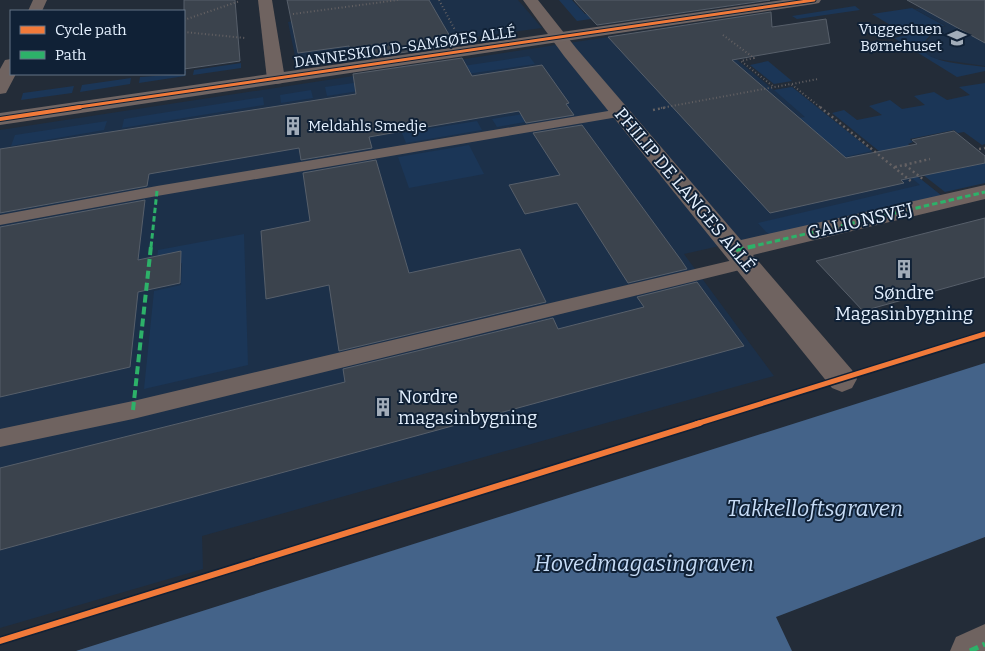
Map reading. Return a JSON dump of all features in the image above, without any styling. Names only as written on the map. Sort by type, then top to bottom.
[{"type":"street","points":[[265,0],[276,79]]},
{"type":"street","name":"PHILIP DE LANGES ALLÉ","points":[[530,0],[622,115],[842,379]]},
{"type":"street","name":"DANNESKIOLD-SAMSØES ALLÉ","points":[[0,119],[814,0]]},
{"type":"street","points":[[0,89],[10,66]]},
{"type":"street","name":"GALIONSVEJ","points":[[741,256],[985,192]]},
{"type":"street","points":[[970,651],[985,644]]},
{"type":"lane","points":[[0,220],[157,191],[622,115]]},
{"type":"lane","points":[[0,438],[133,410],[741,256]]},
{"type":"path","points":[[268,18],[398,0]]},
{"type":"path","points":[[439,0],[467,51]]},
{"type":"path","points":[[185,20],[243,1]]},
{"type":"path","points":[[699,16],[754,58],[741,60],[774,87]]},
{"type":"path","points":[[185,32],[239,39],[270,35]]},
{"type":"path","points":[[622,115],[818,79]]},
{"type":"path","points":[[791,84],[915,185],[906,187]]},
{"type":"path","points":[[979,149],[985,148]]},
{"type":"path","points":[[894,167],[930,159]]},
{"type":"shaded area","points":[[377,0],[518,0],[542,28],[296,61],[288,22]]},
{"type":"shaded area","points":[[559,0],[572,0],[585,14],[688,0],[722,0],[577,21]]},
{"type":"shaded area","name":"Vuggestuen Børnehuset","points":[[985,2],[985,66],[937,59],[926,55],[921,48],[938,28],[946,26],[914,9]]},
{"type":"shaded area","points":[[855,6],[860,10],[797,19],[792,16]]},
{"type":"shaded area","points":[[912,8],[945,26],[937,27],[920,47],[925,53],[940,60],[985,67],[985,71],[957,77],[894,38],[907,35],[872,14]]},
{"type":"shaded area","points":[[693,24],[774,90],[792,87],[890,166],[901,164],[942,196],[684,254],[774,376],[202,536],[203,569],[0,628],[0,130]]},
{"type":"shaded area","points":[[529,56],[535,64],[467,74],[463,66]]},
{"type":"shaded area","points":[[768,61],[792,81],[774,84],[750,65]]},
{"type":"shaded area","points":[[241,63],[241,68],[193,75],[194,70]]},
{"type":"shaded area","points":[[186,71],[185,76],[139,83],[140,77],[185,75]]},
{"type":"shaded area","points":[[131,78],[130,84],[80,92],[82,85]]},
{"type":"shaded area","points":[[368,81],[371,89],[327,96],[325,87]]},
{"type":"shaded area","points":[[985,83],[985,144],[982,145],[964,132],[958,133],[954,130],[910,139],[913,142],[908,144],[924,157],[895,164],[832,113],[844,110],[857,120],[882,115],[869,106],[890,100],[902,109],[925,105],[914,96],[934,92],[947,100],[970,95],[959,87]]},
{"type":"shaded area","points":[[74,86],[72,93],[21,100],[23,93]]},
{"type":"shaded area","points":[[792,87],[872,151],[790,169],[746,127],[805,117],[774,90]]},
{"type":"shaded area","points":[[311,90],[313,98],[281,103],[280,95]]},
{"type":"shaded area","points":[[263,97],[264,105],[122,128],[124,119]]},
{"type":"shaded area","points":[[567,107],[572,114],[497,127],[492,119]]},
{"type":"shaded area","points":[[107,121],[104,130],[11,146],[15,135]]},
{"type":"shaded area","points":[[477,121],[482,130],[406,143],[402,133]]},
{"type":"shaded area","points":[[469,145],[484,174],[409,188],[398,157]]},
{"type":"shaded area","points":[[935,162],[947,171],[985,163],[985,183],[945,192],[913,167]]},
{"type":"shaded area","points":[[907,168],[942,196],[772,235],[766,232],[758,223],[920,185],[901,169]]},
{"type":"shaded area","points":[[244,234],[248,365],[144,389],[154,291],[181,285],[182,263],[156,268],[158,250]]},
{"type":"water","points":[[985,363],[985,537],[776,617],[792,651],[76,651]]},
{"type":"building","points":[[184,0],[235,0],[240,61],[185,69]]},
{"type":"building","points":[[287,0],[429,0],[455,45],[351,60],[349,46],[298,53]]},
{"type":"building","points":[[574,0],[770,0],[597,25]]},
{"type":"building","points":[[907,0],[985,0],[985,43]]},
{"type":"building","points":[[771,12],[772,27],[826,19],[830,43],[732,60],[846,158],[917,144],[912,140],[954,131],[985,156],[985,163],[901,180],[904,183],[770,213],[608,37]]},
{"type":"building","name":"Meldahls Smedje","points":[[462,58],[472,76],[542,65],[569,103],[566,104],[574,115],[526,123],[519,111],[369,137],[372,148],[301,160],[299,148],[149,174],[147,186],[0,213],[0,149],[356,94],[353,74]]},
{"type":"building","points":[[582,125],[687,269],[628,283],[577,203],[525,214],[509,185],[560,175],[533,133]]},
{"type":"building","points":[[376,160],[409,273],[520,249],[546,302],[339,351],[329,285],[266,299],[261,231],[310,221],[303,173]]},
{"type":"building","points":[[145,200],[138,260],[181,251],[180,283],[138,292],[130,367],[0,397],[0,227]]},
{"type":"building","name":"Søndre Magasinbygning","points":[[985,218],[985,277],[863,311],[816,261]]},
{"type":"building","name":"Nordre magasinbygning","points":[[697,282],[744,346],[0,550],[0,468],[345,382],[343,369],[553,318],[558,329],[644,307],[637,297]]},
{"type":"marked path","points":[[133,410],[157,191]]},
{"type":"marked path","points":[[736,250],[985,192]]},
{"type":"marked path","points":[[970,651],[985,644]]},
{"type":"cycle path","points":[[0,119],[814,0]]},
{"type":"cycle path","points":[[0,641],[985,334]]},
{"type":"place","name":"Vuggestuen Børnehuset","points":[[957,38]]},
{"type":"place","name":"Meldahls Smedje","points":[[293,126]]},
{"type":"place","name":"Søndre Magasinbygning","points":[[904,269]]},
{"type":"place","name":"Nordre magasinbygning","points":[[383,407]]},
{"type":"water label","name":"Takkelloftsgraven","points":[[815,508]]},
{"type":"water label","name":"Hovedmagasingraven","points":[[644,563]]}]
